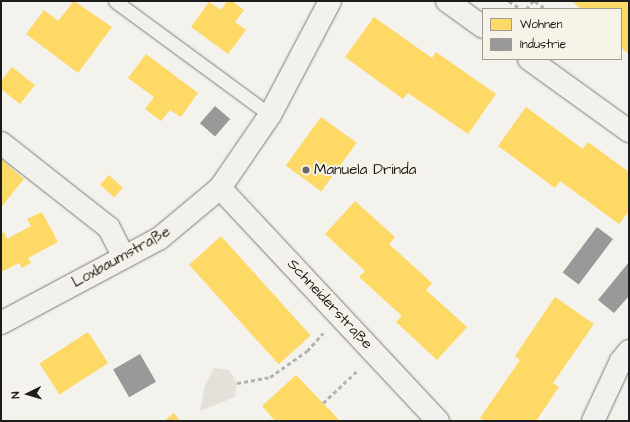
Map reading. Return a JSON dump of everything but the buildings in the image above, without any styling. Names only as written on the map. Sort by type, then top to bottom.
[{"type":"street","name":"Loxbaumstraße","points":[[1,323],[160,238],[220,188],[270,115],[330,1]]},
{"type":"street","points":[[447,1],[482,26]]},
{"type":"street","points":[[530,60],[629,131]]},
{"type":"street","points":[[1,143],[110,228],[124,257]]},
{"type":"street","name":"Schneiderstraße","points":[[220,188],[340,313],[438,421]]},
{"type":"street","points":[[594,421],[621,361],[629,351]]},
{"type":"lane","points":[[115,1],[270,115]]},
{"type":"path","points":[[509,1],[520,8]]},
{"type":"path","points":[[534,1],[544,8]]},
{"type":"path","points":[[237,383],[270,377],[307,351],[340,313]]},
{"type":"path","points":[[323,403],[376,354]]},
{"type":"shaded area","points":[[214,368],[229,370],[237,383],[235,397],[200,411],[205,385]]},
{"type":"place","name":"Manuela Drinda","points":[[306,170]]}]
